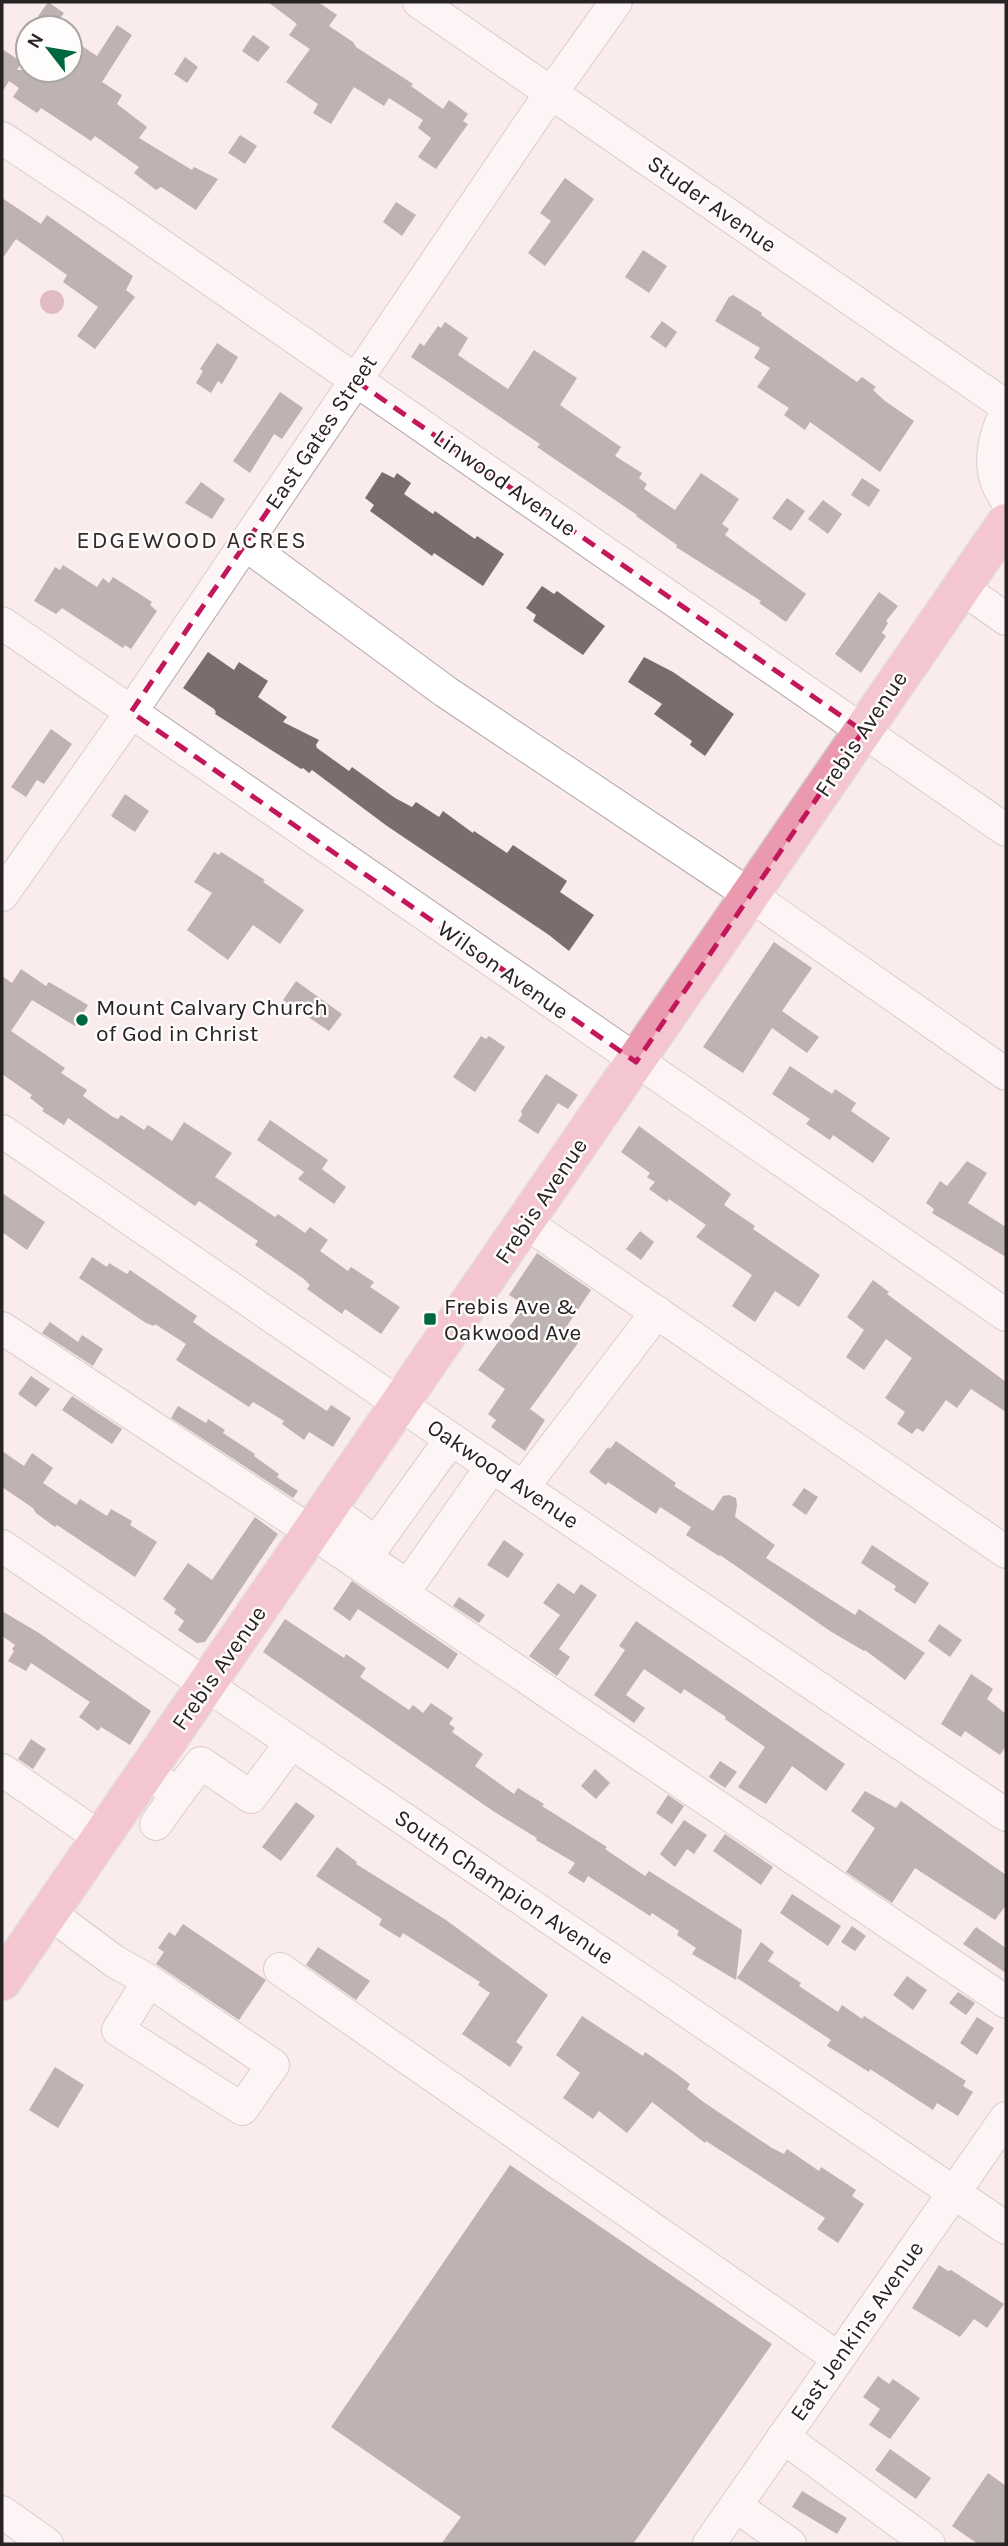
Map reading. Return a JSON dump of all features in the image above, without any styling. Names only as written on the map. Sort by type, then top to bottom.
[{"type":"main road","name":"Frebis Avenue","points":[[2,1981],[1006,523]]},
{"type":"street","name":"Studer Avenue","points":[[419,2],[1006,406]]},
{"type":"street","name":"East Gates Street","points":[[7,878],[131,712],[616,2]]},
{"type":"street","name":"Linwood Avenue","points":[[2,138],[1006,830]]},
{"type":"street","points":[[1006,412],[993,449],[996,480],[1006,499]]},
{"type":"street","points":[[245,544],[446,692],[750,895],[1006,1074]]},
{"type":"street","points":[[962,588],[1006,619]]},
{"type":"street","name":"Wilson Avenue","points":[[2,623],[1006,1315]]},
{"type":"street","name":"Oakwood Avenue","points":[[2,1131],[1006,1815]]},
{"type":"street","points":[[526,1223],[1006,1552]]},
{"type":"street","points":[[523,1488],[657,1312]]},
{"type":"street","points":[[2,1328],[321,1521],[1006,2002]]},
{"type":"street","points":[[451,1439],[366,1558],[408,1586],[492,1466]]},
{"type":"street","points":[[420,1482],[460,1511]]},
{"type":"street","points":[[321,1521],[376,1543]]},
{"type":"street","name":"South Champion Avenue","points":[[2,1546],[1006,2228]]},
{"type":"street","points":[[156,1824],[201,1763],[251,1797],[291,1743]]},
{"type":"street","points":[[2,1770],[101,1838]]},
{"type":"street","points":[[147,1772],[178,1793]]},
{"type":"street","points":[[48,1912],[114,1961],[149,1981],[273,2065],[242,2109],[118,2030],[149,1981]]},
{"type":"street","points":[[279,1969],[838,2358]]},
{"type":"street","name":"East Jenkins Avenue","points":[[709,2544],[1006,2118]]},
{"type":"street","points":[[783,2437],[929,2544]]},
{"type":"street","points":[[736,2506],[790,2544]]},
{"type":"street","points":[[2,2512],[47,2544]]},
{"type":"highlighted area","points":[[356,381],[863,731],[636,1062],[131,712]]},
{"type":"shaded area","points":[[52,290],[61,293],[64,302],[61,311],[52,314],[43,311],[40,302],[43,293]]},
{"type":"building","points":[[48,2],[64,13],[63,14],[40,14]]},
{"type":"building","points":[[268,2],[318,2],[337,15],[329,26],[353,42],[356,47],[413,84],[411,86],[443,109],[449,100],[468,114],[463,121],[468,124],[436,169],[418,157],[431,138],[418,128],[423,120],[389,98],[384,106],[354,87],[331,124],[313,113],[318,104],[286,82],[310,49],[289,35],[297,24]]},
{"type":"building","points":[[117,25],[132,35],[102,82],[122,95],[117,104],[147,127],[139,138],[192,170],[194,167],[218,179],[196,210],[161,187],[156,190],[134,173],[139,167],[95,136],[91,141],[41,108],[37,113],[13,97],[19,88],[9,81],[2,92],[2,49],[14,57],[14,84],[84,84],[84,47],[97,56]]},
{"type":"building","points":[[253,35],[270,47],[258,62],[242,51]]},
{"type":"building","points":[[185,57],[198,67],[187,83],[174,74]]},
{"type":"building","points":[[240,135],[257,146],[245,164],[228,153]]},
{"type":"building","points":[[565,178],[594,199],[545,266],[528,253],[551,221],[540,213]]},
{"type":"building","points":[[2,198],[41,224],[47,215],[133,276],[126,290],[135,297],[95,349],[77,336],[98,307],[63,282],[67,275],[16,239],[2,259]]},
{"type":"building","points":[[396,202],[416,215],[402,236],[383,222]]},
{"type":"building","points":[[643,250],[667,266],[649,293],[625,277]]},
{"type":"building","points":[[733,295],[857,382],[862,377],[876,387],[873,390],[885,401],[914,421],[880,472],[810,422],[805,430],[784,415],[789,408],[757,387],[770,368],[754,358],[760,348],[715,321],[729,297]]},
{"type":"building","points":[[662,321],[677,332],[666,348],[650,337]]},
{"type":"building","points":[[445,322],[468,338],[458,355],[508,389],[534,350],[577,378],[560,405],[621,447],[615,456],[642,473],[639,478],[647,484],[644,489],[675,510],[701,473],[739,499],[722,524],[729,529],[725,535],[806,594],[786,622],[759,603],[761,601],[676,547],[677,545],[637,515],[537,447],[540,444],[411,357],[420,343],[424,346],[438,326],[441,328]]},
{"type":"building","points":[[217,343],[238,357],[222,384],[218,381],[211,393],[196,383],[203,371],[200,369]]},
{"type":"building","points":[[280,392],[303,408],[282,439],[274,434],[250,473],[233,461]]},
{"type":"building","points":[[382,472],[394,478],[397,473],[411,483],[404,494],[433,514],[435,511],[475,539],[477,536],[504,554],[483,586],[434,553],[432,556],[370,511],[374,505],[365,498]]},
{"type":"building","points":[[862,478],[880,490],[869,507],[851,495]]},
{"type":"building","points":[[201,482],[225,499],[212,519],[185,503]]},
{"type":"building","points":[[787,498],[805,511],[791,531],[772,518]]},
{"type":"building","points":[[823,500],[842,514],[828,534],[808,519]]},
{"type":"building","points":[[63,565],[97,587],[103,578],[109,583],[113,577],[152,602],[150,605],[157,611],[131,649],[125,645],[123,648],[62,608],[56,614],[34,601],[55,567],[60,570]]},
{"type":"building","points":[[542,586],[554,594],[557,591],[605,626],[583,655],[533,621],[536,615],[526,608]]},
{"type":"building","points":[[879,592],[898,606],[886,621],[888,623],[882,633],[886,636],[861,673],[835,654]]},
{"type":"building","points":[[208,652],[234,670],[239,662],[268,681],[258,697],[287,717],[283,722],[319,740],[317,748],[349,771],[352,767],[412,807],[416,802],[439,817],[443,811],[507,853],[513,845],[567,881],[560,892],[594,915],[569,951],[387,826],[312,770],[309,773],[301,769],[215,714],[214,709],[183,688]]},
{"type":"building","points":[[644,657],[673,672],[734,714],[705,756],[690,745],[692,741],[654,714],[662,704],[628,682]]},
{"type":"building","points":[[51,729],[72,744],[44,784],[37,780],[26,797],[11,787]]},
{"type":"building","points":[[125,794],[149,811],[135,832],[111,816]]},
{"type":"building","points":[[214,852],[219,855],[221,852],[265,880],[263,882],[304,910],[280,944],[253,925],[228,960],[187,930],[212,893],[194,882]]},
{"type":"building","points":[[774,942],[812,968],[782,1011],[819,1037],[807,1053],[772,1028],[743,1073],[703,1047]]},
{"type":"building","points":[[21,969],[46,986],[49,982],[88,1005],[75,1026],[32,1000],[11,1031],[65,1068],[61,1073],[87,1090],[83,1096],[113,1117],[118,1119],[121,1115],[144,1130],[148,1125],[172,1141],[184,1122],[232,1153],[215,1177],[275,1217],[278,1214],[305,1233],[310,1227],[328,1240],[320,1251],[348,1271],[351,1267],[374,1282],[370,1287],[400,1307],[381,1334],[345,1309],[342,1314],[307,1289],[310,1285],[304,1279],[255,1245],[258,1241],[199,1201],[195,1206],[68,1118],[64,1125],[42,1111],[44,1109],[30,1098],[32,1095],[2,1074],[2,976],[12,983]]},
{"type":"building","points":[[296,981],[342,1014],[329,1031],[283,1000]]},
{"type":"building","points":[[481,1036],[486,1039],[489,1036],[505,1047],[475,1092],[453,1077]]},
{"type":"building","points":[[790,1066],[832,1094],[835,1089],[856,1103],[851,1111],[890,1138],[873,1163],[833,1135],[830,1140],[806,1124],[810,1119],[772,1094]]},
{"type":"building","points":[[546,1074],[578,1095],[568,1109],[558,1103],[538,1134],[518,1121],[522,1115],[521,1111]]},
{"type":"building","points":[[270,1120],[328,1160],[322,1169],[346,1187],[334,1204],[298,1179],[304,1172],[257,1140]]},
{"type":"building","points":[[639,1126],[731,1194],[724,1205],[755,1226],[753,1229],[820,1275],[799,1307],[775,1291],[755,1322],[732,1306],[752,1275],[696,1237],[706,1225],[669,1199],[667,1202],[649,1189],[655,1182],[647,1177],[650,1173],[621,1152]]},
{"type":"building","points":[[967,1161],[987,1173],[968,1203],[1006,1227],[1006,1257],[932,1213],[934,1209],[926,1203],[940,1181],[947,1186]]},
{"type":"building","points":[[2,1193],[45,1222],[27,1250],[2,1232]]},
{"type":"building","points":[[640,1231],[654,1242],[641,1260],[626,1249]]},
{"type":"building","points":[[537,1253],[591,1290],[563,1332],[578,1343],[530,1409],[545,1420],[525,1451],[491,1427],[496,1420],[488,1414],[505,1389],[478,1370],[525,1305],[509,1295]]},
{"type":"building","points":[[92,1257],[107,1267],[109,1263],[127,1274],[130,1270],[197,1316],[193,1322],[213,1336],[327,1411],[331,1405],[351,1418],[333,1447],[309,1432],[304,1440],[282,1424],[284,1421],[253,1402],[249,1407],[176,1360],[186,1344],[155,1324],[146,1323],[79,1278]]},
{"type":"building","points":[[873,1280],[889,1292],[887,1294],[1006,1382],[1006,1412],[971,1389],[957,1408],[946,1400],[923,1432],[917,1428],[912,1434],[897,1424],[905,1412],[885,1398],[912,1358],[886,1339],[864,1370],[846,1357],[864,1330],[847,1317]]},
{"type":"building","points":[[50,1322],[78,1342],[82,1335],[103,1349],[93,1366],[42,1333]]},
{"type":"building","points":[[31,1376],[50,1389],[36,1407],[18,1394]]},
{"type":"building","points":[[72,1396],[122,1429],[112,1444],[62,1410]]},
{"type":"building","points":[[178,1406],[206,1423],[208,1419],[225,1430],[223,1433],[255,1454],[254,1456],[279,1474],[277,1477],[298,1491],[293,1498],[171,1418]]},
{"type":"building","points":[[616,1441],[676,1483],[674,1486],[713,1511],[723,1496],[736,1498],[735,1517],[775,1545],[766,1558],[855,1615],[859,1609],[925,1653],[905,1680],[865,1650],[830,1631],[720,1555],[686,1535],[691,1527],[660,1507],[656,1514],[589,1472]]},
{"type":"building","points":[[2,1451],[24,1466],[32,1453],[53,1468],[43,1483],[76,1505],[80,1499],[107,1516],[111,1509],[132,1521],[130,1525],[157,1542],[135,1577],[57,1525],[55,1527],[2,1487]]},
{"type":"building","points":[[804,1488],[818,1497],[806,1515],[792,1505]]},
{"type":"building","points":[[255,1517],[278,1534],[205,1642],[197,1643],[178,1630],[184,1621],[174,1613],[176,1609],[163,1599],[188,1563],[212,1580]]},
{"type":"building","points":[[504,1540],[524,1554],[508,1578],[487,1565]]},
{"type":"building","points":[[872,1545],[929,1583],[915,1604],[894,1590],[896,1586],[861,1563]]},
{"type":"building","points":[[352,1581],[458,1654],[448,1669],[358,1609],[350,1621],[333,1609]]},
{"type":"building","points":[[558,1583],[574,1594],[581,1584],[597,1595],[559,1649],[570,1657],[557,1676],[529,1656],[560,1615],[543,1603]]},
{"type":"building","points":[[459,1597],[485,1615],[479,1623],[453,1606]]},
{"type":"building","points":[[2,1611],[39,1633],[151,1711],[130,1745],[101,1727],[98,1731],[79,1717],[90,1702],[31,1663],[26,1671],[8,1661],[15,1645],[2,1636]]},
{"type":"building","points":[[285,1619],[344,1658],[346,1654],[366,1668],[360,1677],[409,1710],[413,1705],[423,1713],[431,1703],[453,1718],[449,1724],[455,1728],[452,1732],[483,1754],[475,1766],[514,1794],[518,1788],[607,1847],[605,1849],[645,1876],[649,1871],[742,1930],[736,1980],[692,1954],[696,1948],[677,1935],[679,1931],[652,1913],[650,1916],[588,1876],[584,1883],[568,1873],[575,1863],[493,1811],[263,1652]]},
{"type":"building","points":[[636,1621],[845,1764],[826,1791],[792,1766],[766,1804],[738,1787],[765,1747],[684,1689],[681,1694],[644,1669],[626,1695],[645,1708],[634,1723],[594,1695],[625,1650],[619,1646]]},
{"type":"building","points":[[939,1624],[962,1640],[950,1657],[928,1641]]},
{"type":"building","points":[[971,1674],[993,1689],[987,1699],[1006,1714],[1006,1746],[1000,1755],[965,1731],[961,1737],[941,1724]]},
{"type":"building","points":[[31,1739],[46,1749],[33,1769],[18,1759]]},
{"type":"building","points":[[720,1761],[737,1772],[725,1788],[709,1777]]},
{"type":"building","points":[[595,1769],[610,1783],[596,1799],[581,1786]]},
{"type":"building","points":[[865,1791],[896,1808],[901,1801],[1006,1875],[1006,1905],[995,1920],[915,1868],[892,1903],[846,1872],[875,1828],[851,1811]]},
{"type":"building","points":[[668,1795],[684,1806],[672,1824],[656,1813]]},
{"type":"building","points":[[296,1802],[315,1816],[281,1861],[262,1847]]},
{"type":"building","points":[[684,1820],[707,1835],[694,1854],[687,1849],[675,1867],[660,1854]]},
{"type":"building","points":[[725,1834],[773,1867],[761,1885],[713,1851]]},
{"type":"building","points":[[337,1847],[357,1862],[356,1864],[446,1920],[548,1995],[516,2042],[523,2047],[510,2067],[462,2034],[490,1993],[478,1985],[480,1982],[403,1933],[400,1938],[379,1925],[382,1919],[316,1876]]},
{"type":"building","points":[[792,1894],[841,1926],[828,1946],[780,1913]]},
{"type":"building","points":[[183,1924],[266,1980],[239,2020],[156,1964],[164,1952],[158,1948],[169,1932],[175,1936]]},
{"type":"building","points":[[852,1926],[866,1936],[855,1951],[841,1942]]},
{"type":"building","points":[[976,1927],[1006,1948],[1006,1973],[963,1944]]},
{"type":"building","points":[[761,1942],[774,1952],[768,1961],[801,1983],[799,1986],[838,2012],[842,2005],[862,2019],[864,2016],[966,2081],[963,2086],[973,2092],[958,2116],[937,2103],[933,2110],[870,2069],[869,2072],[827,2046],[831,2040],[737,1978]]},
{"type":"building","points":[[318,1947],[370,1981],[356,2000],[306,1965]]},
{"type":"building","points":[[907,1976],[927,1990],[913,2010],[893,1995]]},
{"type":"building","points":[[958,1992],[975,2003],[966,2015],[949,2003]]},
{"type":"building","points":[[582,2016],[643,2056],[645,2052],[677,2074],[690,2084],[687,2089],[702,2101],[772,2148],[784,2154],[787,2149],[819,2171],[821,2167],[856,2190],[852,2196],[864,2204],[838,2243],[817,2229],[825,2218],[706,2141],[705,2143],[652,2102],[627,2133],[599,2111],[593,2119],[563,2098],[580,2073],[556,2055]]},
{"type":"building","points":[[977,2017],[994,2028],[977,2055],[960,2043]]},
{"type":"building","points":[[55,2067],[84,2085],[58,2128],[29,2110]]},
{"type":"building","points":[[510,2165],[772,2344],[633,2544],[441,2544],[461,2517],[331,2427]]},
{"type":"building","points":[[939,2265],[1004,2304],[987,2328],[974,2319],[960,2337],[912,2308]]},
{"type":"building","points":[[878,2376],[889,2384],[893,2379],[920,2398],[890,2439],[869,2425],[880,2409],[863,2397]]},
{"type":"building","points":[[890,2449],[931,2478],[916,2499],[875,2470]]},
{"type":"building","points":[[988,2473],[1006,2486],[1006,2544],[978,2544],[952,2526]]},
{"type":"building","points":[[802,2491],[847,2518],[837,2534],[792,2507]]},
{"type":"place","name":"Mount Calvary Church of God in Christ","points":[[82,1020]]},
{"type":"place","name":"Frebis Ave & Oakwood Ave","points":[[430,1319]]},
{"type":"district","name":"EDGEWOOD ACRES","points":[[192,540]]}]
